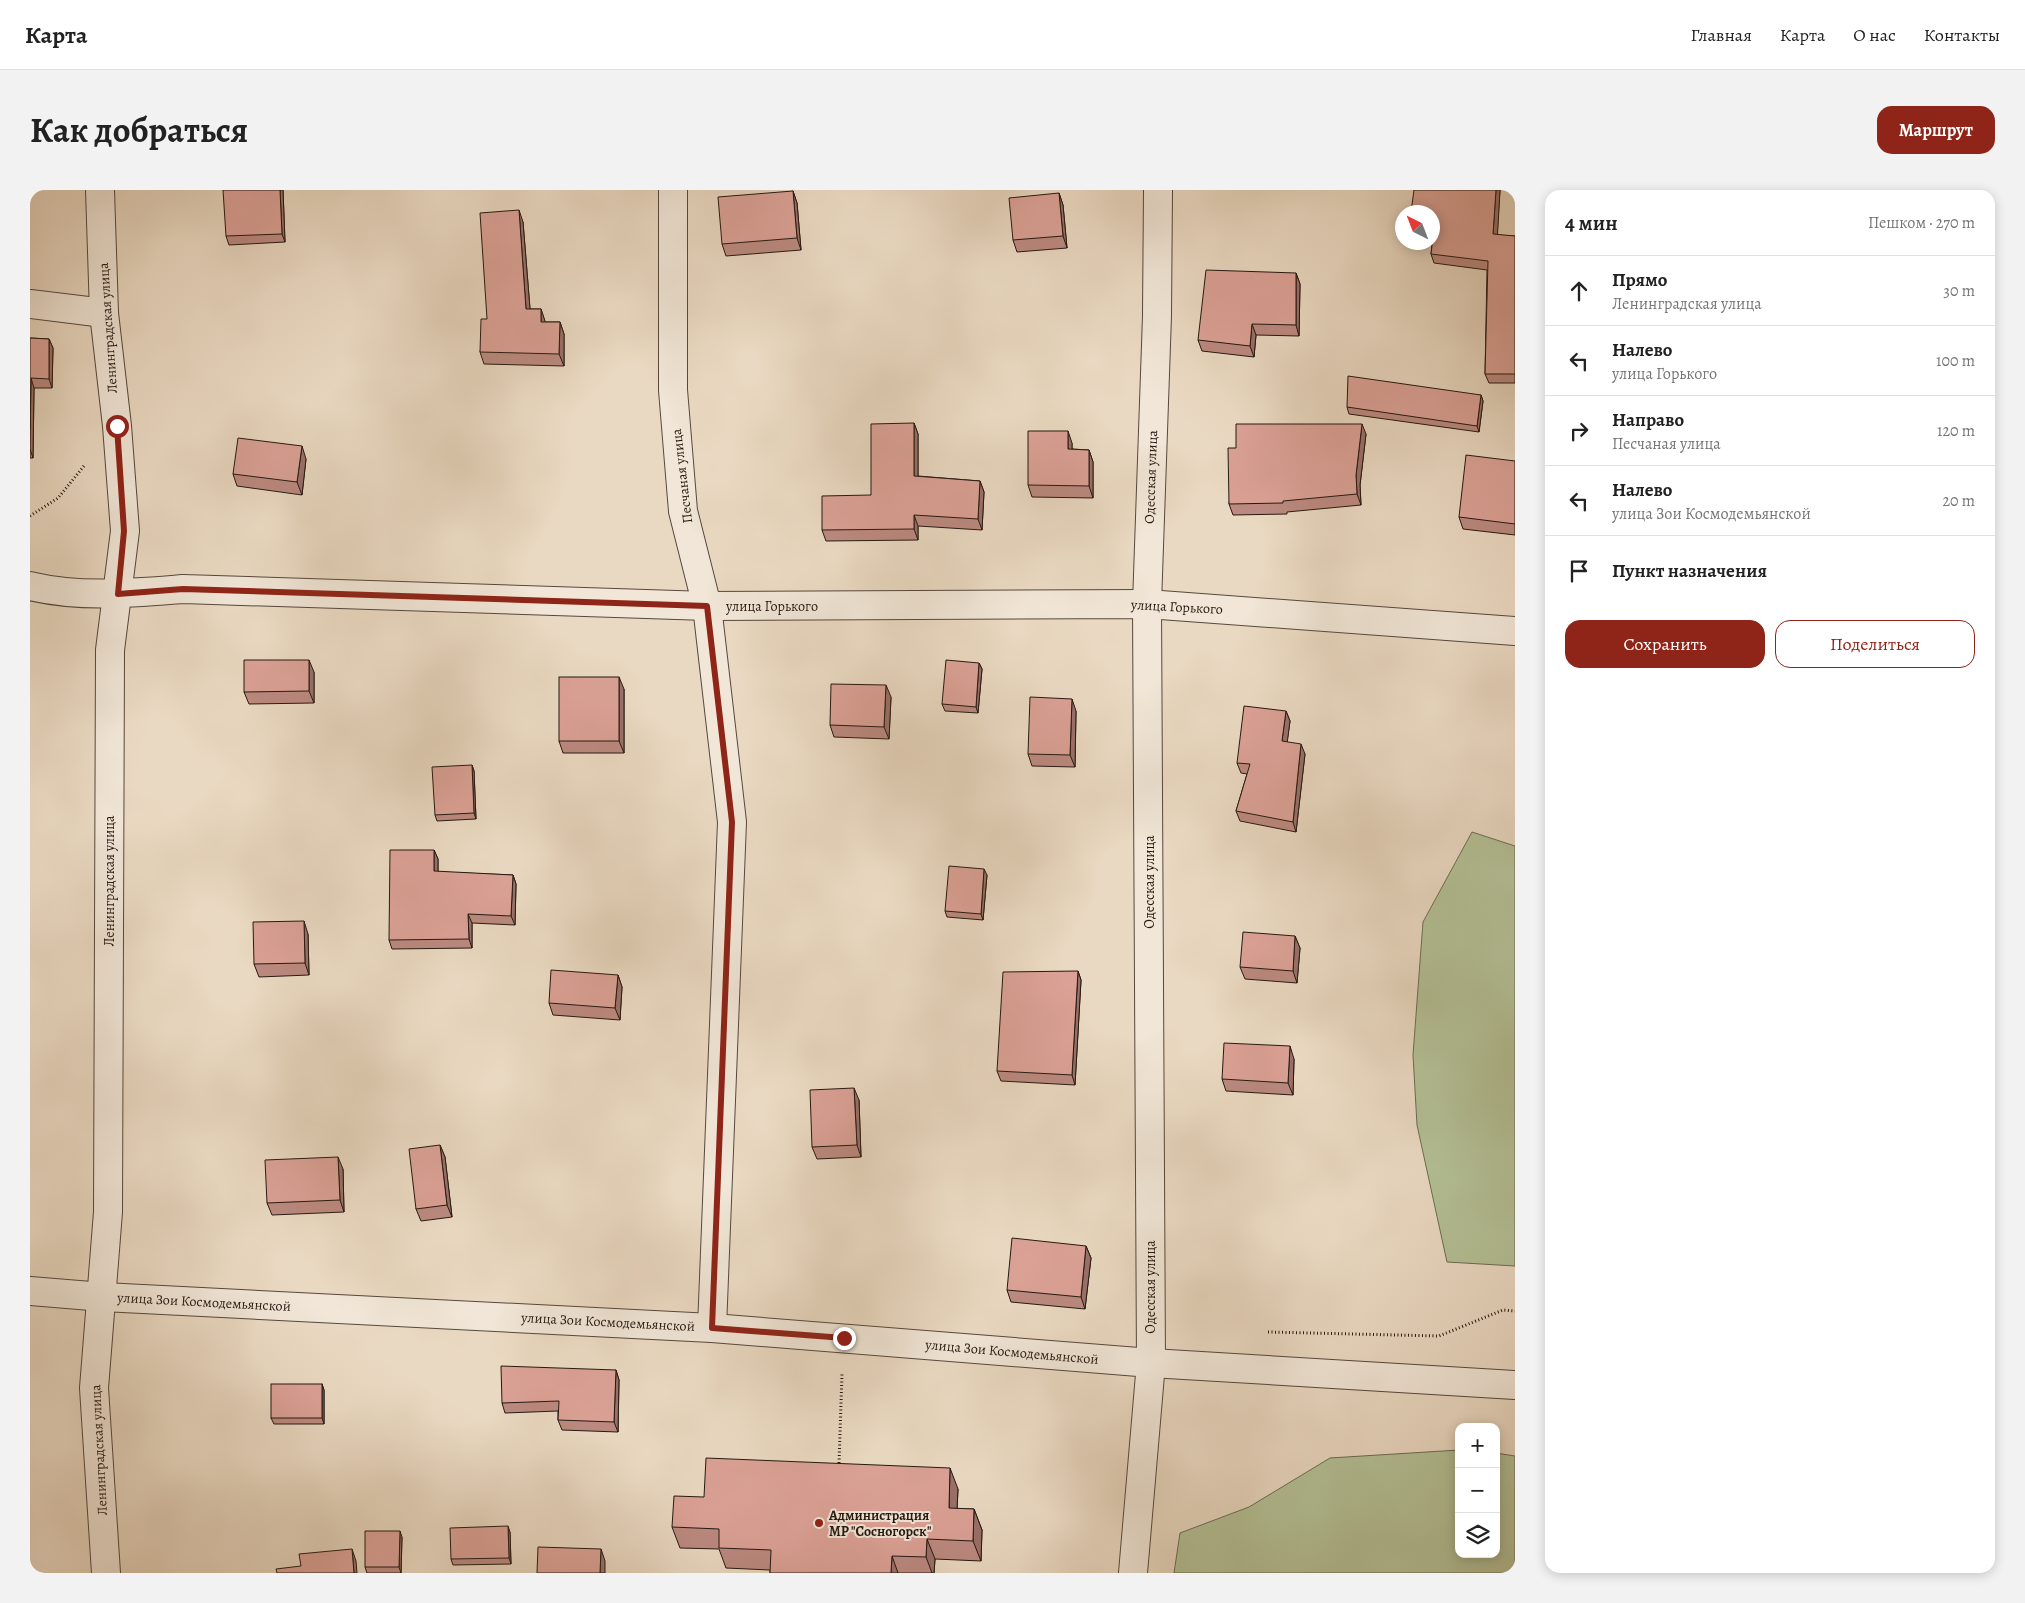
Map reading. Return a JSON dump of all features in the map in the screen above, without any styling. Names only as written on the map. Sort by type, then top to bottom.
[{"type":"street","name":"Ленинградская улица","points":[[100,190],[104,313],[117,426],[124,531],[110,650],[108,1212],[94,1388],[106,1573]]},
{"type":"street","name":"Песчаная улица","points":[[673,190],[673,390],[683,511],[707,606],[732,822],[712,1328]]},
{"type":"street","name":"Одесская улица","points":[[1133,1573],[1151,1363],[1147,604],[1158,190]]},
{"type":"street","points":[[30,304],[104,313]]},
{"type":"street","name":"улица Горького","points":[[30,586],[52,592],[118,594],[183,589],[707,606],[1147,604],[1515,631]]},
{"type":"street","name":"улица Зои Космодемьянской","points":[[30,1291],[102,1297],[712,1328],[1151,1363],[1515,1385]]},
{"type":"path","points":[[30,516],[58,498],[117,426]]},
{"type":"path","points":[[838,1462],[844,1338]]},
{"type":"green space","points":[[1472,832],[1515,846],[1515,1266],[1447,1262],[1417,1125],[1413,1055],[1423,922]]},
{"type":"green space","points":[[1455,1450],[1455,1558],[1500,1558],[1500,1454],[1515,1456],[1515,1573],[1174,1573],[1180,1533],[1249,1507],[1330,1458]]},
{"type":"building","points":[[223,190],[280,190],[282,234],[226,236]]},
{"type":"building","points":[[1414,190],[1496,190],[1493,234],[1515,236],[1515,374],[1485,374],[1488,261],[1431,254],[1431,250],[1440,250],[1440,205],[1412,205]]},
{"type":"building","points":[[793,191],[797,238],[722,244],[718,197]]},
{"type":"building","points":[[1059,193],[1063,236],[1013,240],[1009,198]]},
{"type":"building","points":[[519,210],[526,309],[541,309],[541,322],[560,322],[559,354],[480,352],[481,319],[487,319],[480,213]]},
{"type":"building","points":[[1206,270],[1296,273],[1296,325],[1252,324],[1250,346],[1198,340]]},
{"type":"building","points":[[30,338],[49,339],[49,379],[31,378],[30,429]]},
{"type":"building","points":[[1348,376],[1481,395],[1477,426],[1347,407]]},
{"type":"building","points":[[914,423],[914,476],[980,481],[978,519],[914,515],[914,529],[822,530],[822,496],[871,495],[871,424]]},
{"type":"building","points":[[1236,424],[1362,424],[1356,475],[1357,494],[1283,501],[1283,503],[1229,504],[1228,448],[1236,448]]},
{"type":"building","points":[[1028,431],[1068,431],[1068,449],[1089,450],[1089,486],[1028,485]]},
{"type":"building","points":[[238,438],[302,446],[297,482],[233,474]]},
{"type":"building","points":[[1466,455],[1515,461],[1515,524],[1459,517]]},
{"type":"building","points":[[244,660],[309,660],[309,691],[244,692]]},
{"type":"building","points":[[946,660],[979,663],[976,707],[942,704]]},
{"type":"building","points":[[559,677],[619,677],[619,741],[559,741]]},
{"type":"building","points":[[831,684],[886,685],[884,727],[830,725]]},
{"type":"building","points":[[1030,697],[1072,699],[1070,755],[1028,754]]},
{"type":"building","points":[[1244,706],[1286,711],[1282,741],[1301,744],[1293,822],[1236,811],[1250,764],[1237,763]]},
{"type":"building","points":[[472,765],[474,813],[435,815],[432,767]]},
{"type":"building","points":[[390,850],[434,850],[434,871],[513,875],[511,916],[468,914],[469,939],[389,940]]},
{"type":"building","points":[[949,866],[984,869],[981,914],[945,911]]},
{"type":"building","points":[[304,921],[305,963],[254,964],[253,922]]},
{"type":"building","points":[[1243,932],[1295,936],[1293,971],[1240,967]]},
{"type":"building","points":[[551,970],[618,975],[615,1008],[549,1003]]},
{"type":"building","points":[[1078,971],[1072,1075],[997,1071],[1003,972]]},
{"type":"building","points":[[1224,1043],[1290,1046],[1288,1083],[1222,1079]]},
{"type":"building","points":[[854,1088],[857,1145],[812,1147],[810,1090]]},
{"type":"building","points":[[440,1145],[447,1205],[416,1209],[409,1149]]},
{"type":"building","points":[[338,1157],[340,1200],[267,1203],[265,1160]]},
{"type":"building","points":[[1012,1238],[1086,1246],[1081,1297],[1007,1290]]},
{"type":"building","points":[[501,1366],[616,1370],[614,1422],[558,1420],[559,1401],[502,1403]]},
{"type":"building","points":[[271,1384],[322,1384],[322,1418],[271,1418]]},
{"type":"building","name":"Администрация МР \"Сосногорск\"","points":[[706,1458],[950,1468],[949,1508],[974,1509],[973,1541],[927,1539],[926,1557],[892,1556],[891,1573],[770,1573],[771,1550],[719,1548],[719,1529],[672,1527],[674,1496],[704,1497]]},
{"type":"building","points":[[508,1526],[509,1558],[451,1559],[450,1528]]},
{"type":"building","points":[[365,1531],[400,1531],[399,1567],[365,1567]]},
{"type":"building","points":[[538,1547],[601,1549],[600,1573],[537,1573]]},
{"type":"building","points":[[352,1549],[354,1573],[277,1573],[276,1569],[301,1566],[299,1554]]},
{"type":"place","name":"Администрация МР \"Сосногорск\"","points":[[819,1523]]},
{"type":"route","points":[[117,426],[124,531],[118,594],[183,589],[707,606],[732,822],[712,1328],[844,1338]]}]
